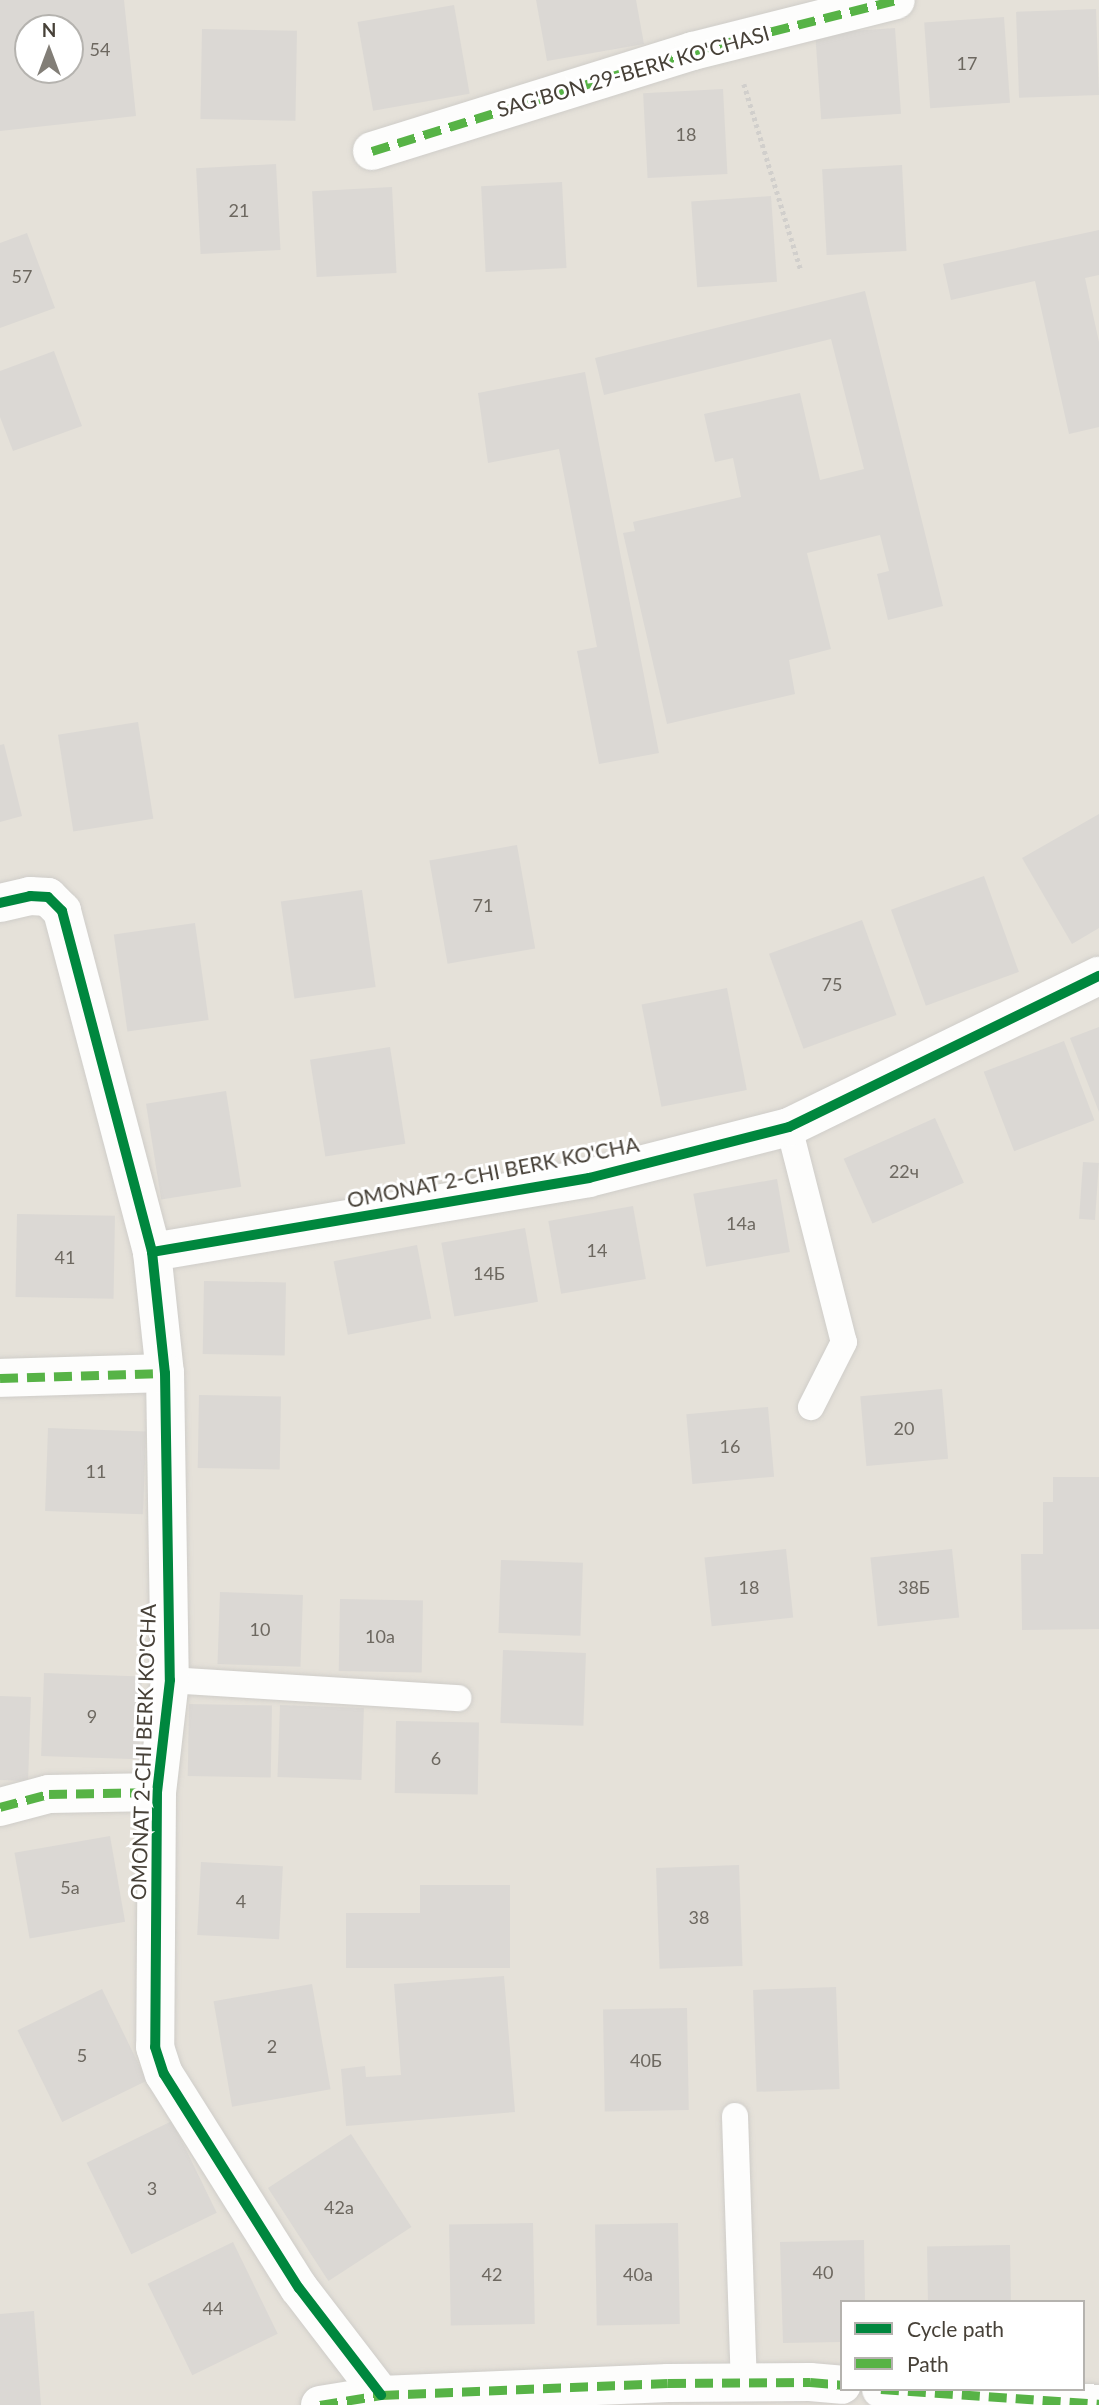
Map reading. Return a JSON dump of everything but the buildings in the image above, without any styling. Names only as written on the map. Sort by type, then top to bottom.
[{"type":"street","name":"SAG'BON 29-BERK KO'CHASI","points":[[372,150],[730,41],[896,0]]},
{"type":"street","name":"OMONAT 2-CHI BERK KO'CHA","points":[[0,903],[30,896],[48,897],[62,912],[152,1252],[165,1373],[170,1680],[157,1792],[155,2047],[163,2074],[299,2288],[382,2395]]},
{"type":"street","name":"OMONAT 2-CHI BERK KO'CHA","points":[[152,1252],[589,1178],[789,1127],[1099,976]]},
{"type":"street","points":[[0,1378],[165,1373]]},
{"type":"street","points":[[0,1807],[49,1794],[157,1792]]},
{"type":"street","points":[[320,2405],[382,2395],[744,2382],[821,2391]]},
{"type":"street","points":[[910,2391],[1099,2404]]},
{"type":"lane","points":[[789,1127],[844,1342],[811,1407]]},
{"type":"lane","points":[[170,1680],[458,1698]]},
{"type":"lane","points":[[734,2116],[744,2382]]},
{"type":"path","points":[[730,41],[801,271]]},
{"type":"shaded area","points":[[0,0],[1099,0],[1099,2405],[0,2405]]},
{"type":"marked path","points":[[372,151],[693,51],[896,0]]},
{"type":"marked path","points":[[0,1378],[165,1373]]},
{"type":"marked path","points":[[0,1807],[49,1794],[157,1792]]},
{"type":"marked path","points":[[320,2405],[381,2395],[668,2383],[810,2382],[840,2385]]},
{"type":"marked path","points":[[910,2391],[1099,2404]]},
{"type":"cycle path","points":[[0,903],[30,896],[48,897],[62,911],[152,1252],[165,1373],[170,1680],[157,1792],[155,2047],[164,2074],[299,2288],[381,2395]]},
{"type":"cycle path","points":[[152,1252],[589,1178],[789,1127],[1099,976]]}]
